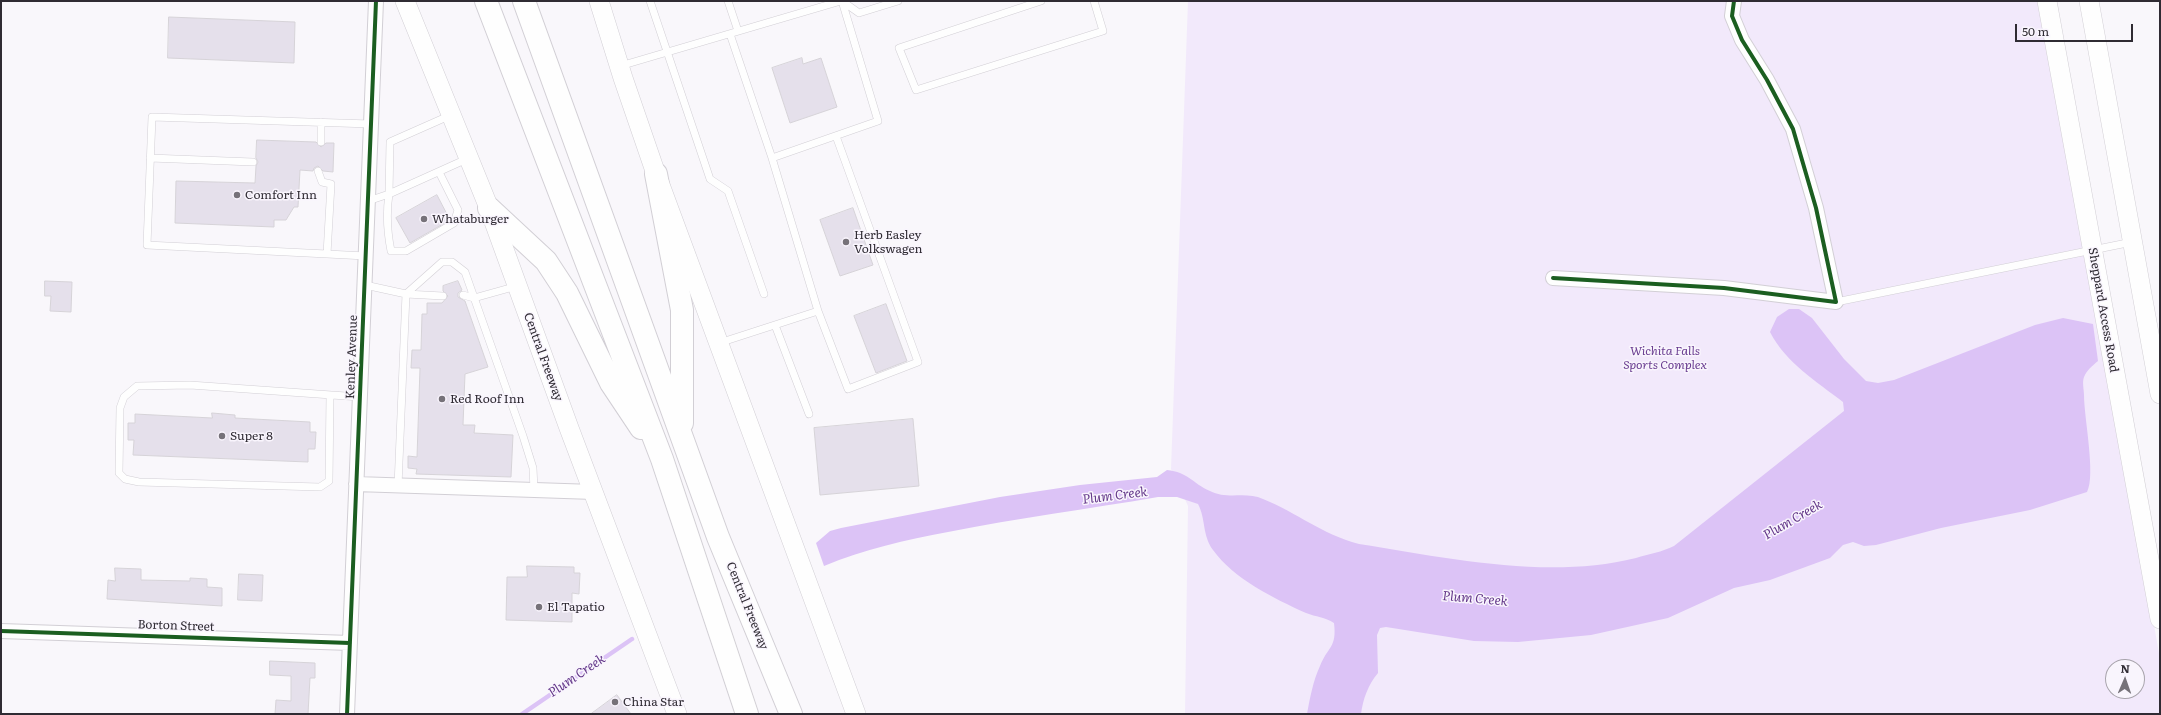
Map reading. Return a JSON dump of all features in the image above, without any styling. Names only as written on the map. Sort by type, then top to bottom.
[{"type":"highway","points":[[486,1],[662,459],[746,714]]},
{"type":"highway","name":"Central Freeway","points":[[524,1],[718,537],[791,714]]},
{"type":"highway","points":[[656,174],[682,310],[682,440]]},
{"type":"highway","points":[[489,208],[546,261],[567,293],[611,384],[662,459]]},
{"type":"main road","name":"Central Freeway","points":[[405,1],[489,208],[677,714]]},
{"type":"main road","points":[[600,1],[656,174],[856,714]]},
{"type":"main road","name":"Sheppard Access Road","points":[[2047,1],[2160,619]]},
{"type":"main road","points":[[2089,1],[2160,394]]},
{"type":"street","name":"Kenley Avenue","points":[[347,714],[376,1]]},
{"type":"street","points":[[1552,278],[1724,288],[1836,302],[1816,208],[1793,129],[1767,80],[1742,40],[1732,16],[1734,1]]},
{"type":"street","points":[[356,484],[594,492]]},
{"type":"street","name":"Borton Street","points":[[1,631],[350,644]]},
{"type":"lane","points":[[650,1],[710,179],[728,191],[764,294]]},
{"type":"lane","points":[[728,1],[738,32]]},
{"type":"lane","points":[[620,66],[666,51],[738,32],[841,1]]},
{"type":"lane","points":[[841,1],[858,13],[898,1]]},
{"type":"lane","points":[[772,158],[878,121],[841,1]]},
{"type":"lane","points":[[1041,1],[899,48],[916,90],[1103,31],[1094,1]]},
{"type":"lane","points":[[730,34],[772,158],[818,311],[848,389],[918,362],[836,136]]},
{"type":"lane","points":[[439,172],[458,210],[454,223],[406,251],[391,250],[387,230],[386,210],[389,194],[390,142],[451,114]]},
{"type":"lane","points":[[366,256],[146,245],[152,117],[371,124]]},
{"type":"lane","points":[[321,122],[321,142]]},
{"type":"lane","points":[[150,158],[253,162]]},
{"type":"lane","points":[[368,201],[389,194],[469,158]]},
{"type":"lane","points":[[318,171],[322,182],[331,184],[327,254]]},
{"type":"lane","points":[[1836,302],[2132,242]]},
{"type":"lane","points":[[398,486],[406,294],[442,262],[452,262],[465,272],[523,436],[533,468],[534,490]]},
{"type":"lane","points":[[365,285],[406,294],[443,296]]},
{"type":"lane","points":[[464,295],[474,298],[517,286]]},
{"type":"lane","points":[[719,343],[818,311]]},
{"type":"lane","points":[[775,325],[809,414]]},
{"type":"lane","points":[[330,395],[329,481],[320,487],[139,482],[125,479],[119,472],[120,408],[124,396],[137,386],[190,385],[330,395],[360,398]]},
{"type":"green space","name":"Wichita Falls Sports Complex","points":[[1188,1],[2043,1],[2160,659],[2160,714],[1185,714],[1188,506],[1171,469]]},
{"type":"water","points":[[1789,309],[1799,309],[1812,318],[1844,359],[1866,381],[1878,383],[1894,380],[2035,325],[2063,318],[2093,324],[2098,361],[2087,372],[2083,381],[2090,460],[2089,484],[2087,492],[2030,510],[1941,528],[1876,545],[1864,546],[1853,542],[1843,545],[1830,558],[1770,580],[1734,588],[1668,618],[1591,635],[1518,642],[1474,641],[1386,627],[1380,628],[1377,635],[1378,673],[1366,692],[1361,714],[1307,714],[1312,690],[1318,672],[1323,659],[1333,642],[1335,631],[1334,623],[1327,619],[1306,613],[1280,601],[1243,579],[1213,550],[1207,539],[1198,504],[1177,497],[1158,497],[1000,522],[932,535],[870,550],[824,566],[816,543],[830,531],[841,528],[1000,497],[1080,485],[1157,477],[1167,470],[1185,475],[1216,494],[1250,496],[1263,499],[1333,535],[1359,544],[1463,560],[1533,567],[1568,567],[1602,564],[1636,558],[1674,546],[1844,411],[1843,402],[1802,371],[1784,353],[1770,332],[1777,317]]},
{"type":"building","points":[[169,17],[295,22],[294,63],[168,58]]},
{"type":"building","points":[[802,58],[803,64],[821,58],[837,107],[790,123],[772,68]]},
{"type":"building","name":"Comfort Inn","points":[[257,140],[316,142],[321,147],[326,143],[334,143],[333,172],[323,171],[318,166],[314,168],[313,171],[300,170],[298,207],[294,207],[286,220],[274,220],[274,227],[175,223],[176,181],[255,183],[256,166],[258,162],[256,158]]},
{"type":"building","name":"Whataburger","points":[[437,195],[450,220],[410,243],[396,218]]},
{"type":"building","name":"Herb Easley Volkswagen","points":[[853,208],[873,265],[840,276],[820,220]]},
{"type":"building","points":[[45,281],[72,282],[71,312],[50,311],[51,296],[45,296]]},
{"type":"building","name":"Red Roof Inn","points":[[458,281],[462,290],[458,293],[458,297],[465,301],[488,367],[465,374],[463,425],[475,425],[474,433],[513,435],[511,477],[416,474],[417,469],[408,468],[408,456],[417,457],[420,368],[411,368],[412,350],[421,350],[422,314],[427,314],[427,303],[442,303],[448,296],[443,291],[443,286]]},
{"type":"building","points":[[886,304],[907,361],[876,373],[854,316]]},
{"type":"building","name":"Super 8","points":[[212,413],[235,415],[235,418],[310,422],[310,432],[316,432],[315,449],[308,449],[308,462],[133,455],[134,440],[128,440],[128,423],[135,423],[135,414],[212,418]]},
{"type":"building","points":[[913,419],[919,486],[820,495],[814,428]]},
{"type":"building","name":"El Tapatio","points":[[527,566],[574,567],[574,573],[580,573],[579,594],[572,593],[572,622],[506,620],[507,577],[527,577]]},
{"type":"building","points":[[115,568],[141,569],[141,580],[190,581],[190,578],[207,579],[207,587],[222,588],[222,606],[107,599],[108,580],[115,581]]},
{"type":"building","points":[[239,574],[263,575],[262,601],[238,600]]},
{"type":"building","points":[[270,661],[315,663],[315,678],[310,678],[308,714],[275,714],[276,700],[291,701],[291,676],[270,675]]},
{"type":"building","name":"China Star","points":[[617,695],[631,714],[591,714]]},
{"type":"waterway","name":"Plum Creek","points":[[522,714],[632,639]]},
{"type":"cycle path","points":[[347,714],[376,1]]},
{"type":"cycle path","points":[[1553,278],[1724,288],[1836,302],[1816,208],[1793,129],[1767,80],[1742,40],[1732,16],[1734,1]]},
{"type":"cycle path","points":[[1,631],[350,643]]},
{"type":"place","name":"Comfort Inn","points":[[237,195]]},
{"type":"place","name":"Whataburger","points":[[424,219]]},
{"type":"place","name":"Herb Easley Volkswagen","points":[[846,242]]},
{"type":"place","name":"Red Roof Inn","points":[[442,399]]},
{"type":"place","name":"Super 8","points":[[222,436]]},
{"type":"place","name":"El Tapatio","points":[[539,607]]},
{"type":"place","name":"China Star","points":[[615,702]]}]
